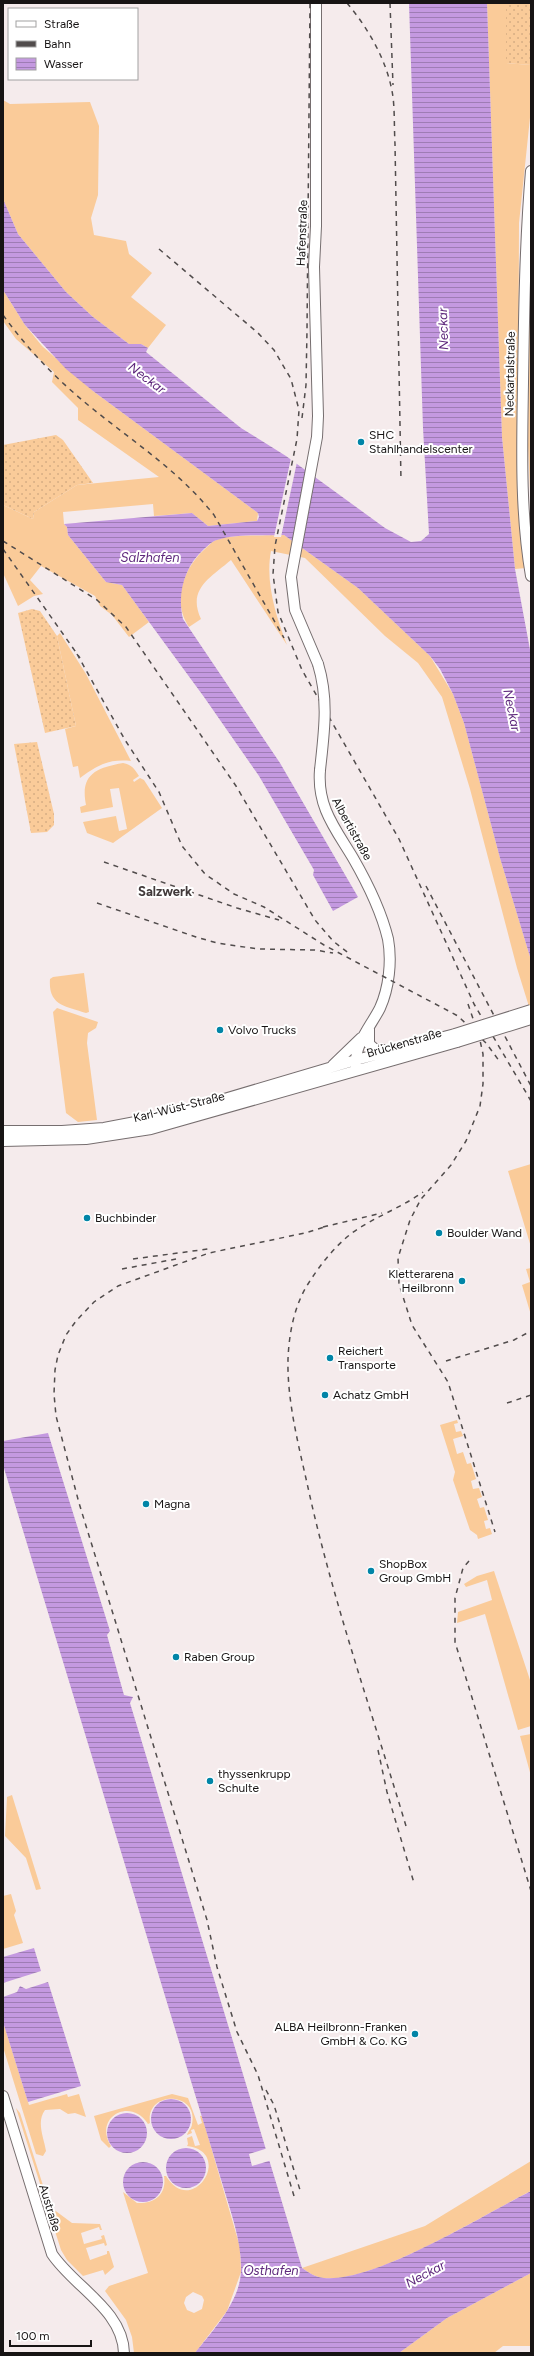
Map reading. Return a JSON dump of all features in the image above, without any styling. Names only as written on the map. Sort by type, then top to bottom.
[{"type":"main road","name":"Hafenstraße","points":[[296,548],[312,464],[318,416],[314,267],[316,218],[316,3]]},
{"type":"main road","name":"Neckartalstraße","points":[[531,171],[527,222],[522,446],[522,501],[531,576]]},
{"type":"main road","name":"Albertistraße","points":[[296,548],[291,577],[293,601],[300,624],[318,664],[325,688],[326,710],[320,770],[320,796],[325,810],[369,887],[388,940],[389,964],[386,992],[357,1050],[356,1065]]},
{"type":"main road","points":[[456,1038],[531,1010]]},
{"type":"main road","points":[[456,1038],[531,1019]]},
{"type":"main road","points":[[370,1025],[367,1037],[371,1046],[376,1050],[392,1050]]},
{"type":"main road","points":[[327,1068],[338,1062],[354,1042],[364,1036]]},
{"type":"main road","name":"Brückenstraße","points":[[356,1065],[392,1050],[456,1038]]},
{"type":"main road","name":"Brückenstraße","points":[[356,1065],[456,1038]]},
{"type":"main road","name":"Karl-Wüst-Straße","points":[[3,1131],[62,1131],[134,1123],[199,1108],[327,1068],[356,1065]]},
{"type":"main road","name":"Karl-Wüst-Straße","points":[[3,1141],[86,1139],[151,1129],[356,1065]]},
{"type":"main road","name":"Austraße","points":[[3,2096],[52,2254],[68,2275],[104,2309],[119,2330],[124,2353]]},
{"type":"main road","points":[[3,2117],[7,2130],[15,2136]]},
{"type":"shaded area","points":[[487,3],[506,3],[506,63],[531,65],[531,108],[519,223],[518,473],[526,568],[515,569],[502,437]]},
{"type":"shaded area","points":[[506,3],[531,3],[531,65],[506,63]]},
{"type":"shaded area","points":[[3,100],[10,104],[90,102],[99,126],[98,195],[91,218],[94,235],[126,241],[129,254],[152,273],[131,297],[166,325],[148,348],[141,344],[129,344],[93,317],[66,292],[18,234],[3,199]]},
{"type":"shaded area","points":[[3,290],[25,325],[42,346],[93,391],[258,513],[257,521],[208,526],[192,513],[154,516],[153,504],[63,512],[64,524],[67,527],[68,535],[106,582],[122,585],[149,622],[129,637],[112,615],[100,606],[95,596],[41,566],[30,580],[43,594],[34,596],[18,606],[3,573],[3,505],[33,519],[34,512],[77,485],[159,477],[78,420],[78,408],[52,382],[54,372],[16,339],[3,321]]},
{"type":"shaded area","points":[[529,306],[531,307],[531,513],[528,446]]},
{"type":"shaded area","points":[[56,435],[63,440],[93,483],[77,485],[34,512],[33,519],[3,505],[3,445]]},
{"type":"shaded area","points":[[284,535],[358,588],[430,656],[453,694],[464,723],[500,858],[531,960],[531,1013],[517,968],[470,789],[442,697],[418,663],[385,636],[305,558],[271,551],[269,575],[273,599],[287,645],[231,560],[203,585],[197,600],[197,609],[201,619],[189,627],[181,606],[182,585],[186,574],[198,556],[212,542],[231,537]]},
{"type":"shaded area","points":[[32,609],[40,611],[57,636],[76,726],[45,733],[18,613]]},
{"type":"shaded area","points":[[60,633],[86,674],[131,761],[116,761],[98,766],[80,778],[78,766],[73,767],[65,729],[76,726],[57,636]]},
{"type":"shaded area","points":[[37,742],[54,814],[54,825],[47,832],[31,833],[14,744]]},
{"type":"shaded area","points":[[123,763],[132,767],[139,776],[133,780],[134,782],[140,778],[144,780],[162,808],[113,843],[87,833],[83,822],[116,816],[119,831],[127,829],[119,788],[110,789],[113,807],[81,813],[80,807],[86,805],[85,786],[92,775],[105,767]]},
{"type":"shaded area","points":[[84,973],[89,1012],[86,1013],[60,1004],[55,1000],[50,988],[50,979],[53,977]]},
{"type":"shaded area","points":[[57,1008],[98,1022],[96,1028],[88,1033],[87,1043],[97,1120],[78,1122],[66,1113],[53,1012]]},
{"type":"shaded area","points":[[531,1164],[531,1247],[508,1171]]},
{"type":"shaded area","points":[[531,1268],[531,1315],[522,1285],[530,1282],[526,1269]]},
{"type":"shaded area","points":[[457,1420],[458,1423],[454,1424],[456,1432],[461,1431],[463,1436],[453,1439],[457,1454],[463,1452],[467,1464],[471,1463],[476,1479],[471,1481],[473,1489],[479,1488],[482,1497],[477,1499],[480,1508],[484,1507],[488,1520],[484,1521],[486,1529],[490,1528],[492,1534],[478,1539],[477,1535],[470,1530],[453,1480],[455,1472],[440,1425]]},
{"type":"shaded area","points":[[494,1571],[531,1683],[531,1726],[518,1730],[485,1614],[457,1623],[458,1612],[492,1600],[487,1580],[466,1587],[464,1584],[477,1576]]},
{"type":"shaded area","points":[[531,1734],[531,1776],[520,1736]]},
{"type":"shaded area","points":[[12,1795],[41,1889],[36,1890],[26,1858],[5,1836],[7,1797]]},
{"type":"shaded area","points":[[11,1894],[16,1911],[14,1915],[23,1943],[3,1949],[3,1896]]},
{"type":"shaded area","points":[[3,2022],[29,2105],[67,2094],[68,2097],[79,2094],[86,2117],[75,2113],[68,2114],[60,2109],[45,2110],[41,2120],[41,2130],[46,2151],[43,2156],[36,2154],[3,2047]]},
{"type":"shaded area","points":[[172,2094],[188,2098],[198,2125],[202,2123],[200,2116],[202,2116],[240,2247],[241,2272],[227,2311],[195,2353],[134,2353],[132,2337],[126,2320],[105,2291],[109,2286],[148,2273],[123,2192],[137,2203],[143,2203],[154,2200],[158,2197],[163,2188],[164,2176],[166,2176],[176,2187],[187,2190],[197,2187],[204,2179],[208,2169],[208,2159],[201,2151],[187,2146],[187,2138],[192,2136],[195,2146],[200,2145],[194,2129],[191,2130],[192,2133],[187,2135],[192,2125],[192,2113],[188,2105],[180,2100],[172,2099],[163,2100],[155,2105],[151,2112],[150,2123],[148,2124],[141,2116],[132,2112],[124,2111],[116,2114],[110,2119],[107,2127],[107,2136],[111,2146],[109,2148],[101,2140],[94,2116]],"holes":[[[193,2292],[202,2296],[204,2300],[202,2309],[194,2313],[187,2310],[184,2303],[186,2297]]]},
{"type":"shaded area","points":[[16,2108],[20,2113],[47,2198],[53,2209],[72,2223],[100,2224],[102,2230],[100,2230],[99,2227],[81,2233],[84,2244],[102,2239],[101,2236],[104,2235],[107,2245],[105,2246],[104,2243],[86,2248],[90,2260],[107,2254],[107,2251],[109,2251],[114,2267],[105,2275],[103,2270],[83,2276],[67,2260],[61,2250]]},
{"type":"shaded area","points":[[531,2161],[531,2191],[399,2259],[371,2270],[346,2277],[324,2278],[312,2274],[302,2268],[425,2226]]},
{"type":"shaded area","points":[[531,2273],[531,2346],[503,2346],[494,2353],[399,2353],[447,2318]]},
{"type":"water","points":[[409,3],[487,3],[502,437],[515,569],[531,655],[531,960],[500,858],[464,723],[453,694],[440,669],[430,656],[358,588],[284,535],[233,536],[215,541],[197,556],[187,572],[181,600],[183,619],[280,763],[358,897],[333,911],[313,875],[314,870],[259,776],[204,697],[122,585],[106,582],[68,535],[67,527],[64,524],[192,513],[208,526],[257,521],[259,517],[258,513],[93,391],[66,369],[25,325],[3,290],[3,199],[18,234],[66,292],[93,317],[129,344],[141,344],[148,348],[146,352],[241,428],[286,456],[385,528],[411,542],[421,541],[429,534],[423,428]]},
{"type":"water","name":"Osthafen","points":[[48,1433],[110,1631],[107,1635],[124,1695],[133,1697],[130,1703],[302,2268],[318,2277],[324,2278],[346,2277],[371,2270],[429,2245],[531,2191],[531,2273],[447,2318],[399,2353],[195,2353],[231,2305],[236,2294],[241,2271],[240,2249],[229,2207],[3,1465],[3,1441]]},
{"type":"water","points":[[34,1948],[41,1971],[3,1983],[3,1957]]},
{"type":"water","points":[[48,1982],[81,2086],[28,2102],[3,2022],[3,1997],[17,1992],[20,1986],[26,1989]]},
{"type":"water","points":[[171,2099],[179,2101],[185,2105],[189,2111],[191,2119],[189,2127],[185,2133],[179,2137],[171,2139],[163,2137],[157,2133],[153,2127],[151,2119],[153,2111],[157,2105],[163,2101]]},
{"type":"water","points":[[127,2113],[135,2115],[141,2119],[145,2125],[147,2133],[145,2141],[141,2147],[135,2151],[127,2153],[119,2151],[113,2147],[109,2141],[107,2133],[109,2125],[113,2119],[119,2115]]},
{"type":"water","points":[[186,2148],[194,2150],[200,2154],[204,2160],[206,2168],[204,2176],[200,2182],[194,2186],[186,2188],[178,2186],[172,2182],[168,2176],[166,2168],[168,2160],[172,2154],[178,2150]]},
{"type":"water","points":[[143,2162],[151,2164],[157,2168],[161,2174],[163,2182],[161,2190],[157,2196],[151,2200],[143,2202],[135,2200],[129,2196],[125,2190],[123,2182],[125,2174],[129,2168],[135,2164]]},
{"type":"pier","points":[[291,458],[297,462],[281,537],[274,537]]},
{"type":"pier","points":[[268,2148],[272,2160],[252,2166],[249,2154]]},
{"type":"railway","points":[[302,418],[306,385],[310,3]]},
{"type":"railway","points":[[347,3],[369,33],[381,56],[389,79],[393,97],[401,481]]},
{"type":"railway","points":[[390,3],[393,85]]},
{"type":"railway","points":[[159,249],[258,333],[274,350],[291,379],[299,410],[297,439],[275,546],[273,574],[278,612],[302,670],[399,839],[474,1004],[531,1101]]},
{"type":"railway","points":[[3,315],[23,341],[68,387],[93,409],[172,472],[201,499],[214,515],[284,638]]},
{"type":"railway","points":[[3,541],[97,600],[126,627],[236,786],[315,920],[333,941],[351,955]]},
{"type":"railway","points":[[3,549],[80,658]]},
{"type":"railway","points":[[77,654],[125,740],[159,792],[182,846],[205,874],[234,894],[264,907],[324,945],[458,1016],[486,1043],[500,1062]]},
{"type":"railway","points":[[104,862],[237,908],[279,920]]},
{"type":"railway","points":[[426,886],[531,1086]]},
{"type":"railway","points":[[97,903],[217,943],[258,949],[315,950],[333,953]]},
{"type":"railway","points":[[468,1004],[479,1036],[483,1054],[483,1084],[480,1106],[466,1141],[451,1165],[421,1199],[410,1220],[398,1258],[399,1284],[412,1325],[448,1382],[495,1532]]},
{"type":"railway","points":[[406,1826],[328,1570],[300,1453],[291,1406],[288,1359],[291,1330],[299,1301],[317,1270],[339,1244],[360,1227],[406,1203],[423,1192]]},
{"type":"railway","points":[[323,1227],[382,1213]]},
{"type":"railway","points":[[294,2196],[258,2075],[237,2032],[217,1967],[207,1920],[79,1503],[56,1416],[54,1394],[55,1370],[58,1355],[66,1335],[76,1321],[94,1302],[118,1286],[209,1253],[305,1233],[328,1226]]},
{"type":"railway","points":[[133,1259],[208,1249]]},
{"type":"railway","points":[[122,1269],[176,1259]]},
{"type":"railway","points":[[446,1361],[514,1340],[531,1331]]},
{"type":"railway","points":[[507,1403],[531,1395]]},
{"type":"railway","points":[[469,1561],[463,1568],[455,1598],[455,1642],[531,1891]]},
{"type":"railway","points":[[378,1750],[387,1792],[414,1883]]},
{"type":"railway","points":[[266,2090],[274,2105],[300,2190]]},
{"type":"place","name":"SHC Stahlhandelscenter","points":[[361,442]]},
{"type":"place","name":"Volvo Trucks","points":[[220,1030]]},
{"type":"place","name":"Buchbinder","points":[[87,1218]]},
{"type":"place","name":"Boulder Wand","points":[[439,1233]]},
{"type":"place","name":"Kletterarena Heilbronn","points":[[462,1281]]},
{"type":"place","name":"Reichert Transporte","points":[[330,1358]]},
{"type":"place","name":"Achatz GmbH","points":[[325,1395]]},
{"type":"place","name":"Magna","points":[[146,1504]]},
{"type":"place","name":"ShopBox Group GmbH","points":[[371,1571]]},
{"type":"place","name":"Raben Group","points":[[176,1657]]},
{"type":"place","name":"thyssenkrupp Schulte","points":[[210,1781]]},
{"type":"place","name":"ALBA Heilbronn-Franken GmbH & Co. KG","points":[[415,2034]]},
{"type":"district","name":"Salzwerk","points":[[165,891]]},
{"type":"water label","name":"Neckar","points":[[443,329]]},
{"type":"water label","name":"Neckar","points":[[147,378]]},
{"type":"water label","name":"Salzhafen","points":[[150,557]]},
{"type":"water label","name":"Neckar","points":[[512,710]]},
{"type":"water label","name":"Neckar","points":[[425,2274]]}]
